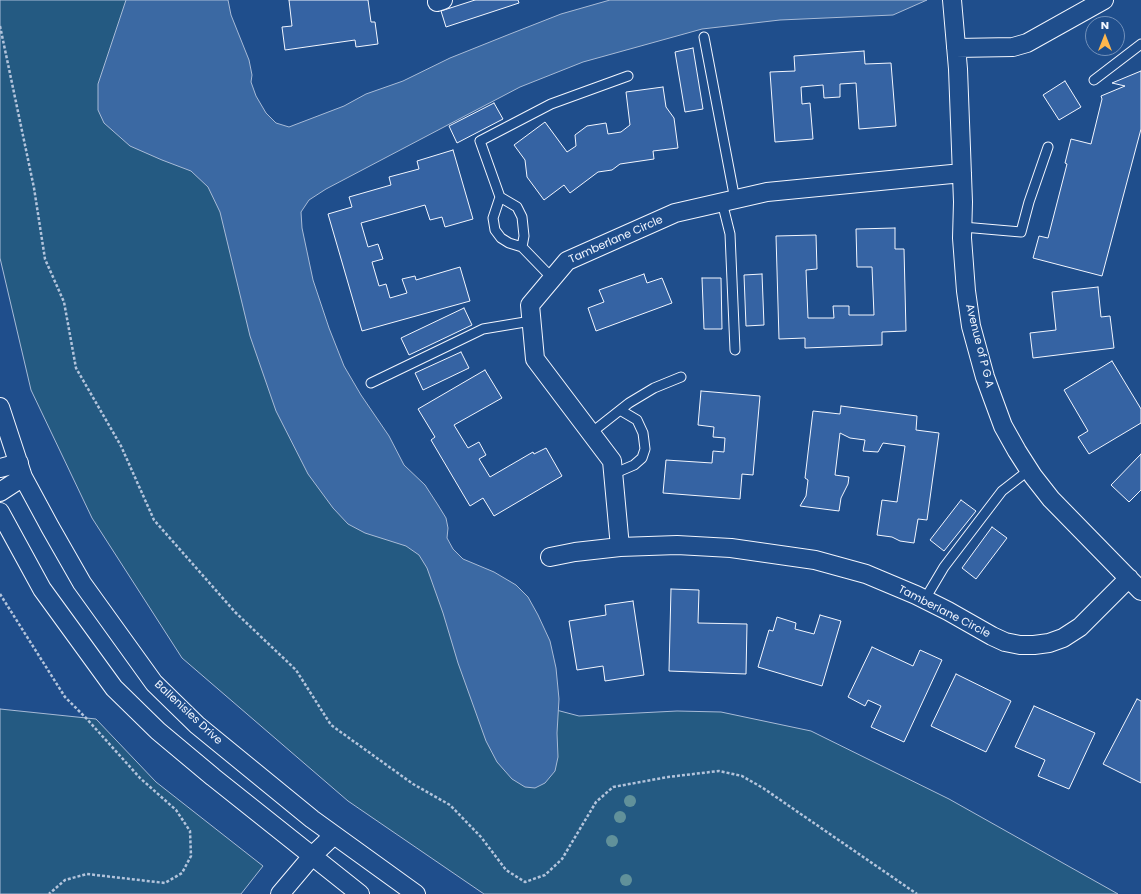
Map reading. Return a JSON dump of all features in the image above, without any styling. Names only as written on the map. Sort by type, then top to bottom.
[{"type":"street","name":"Avenue of P G A","points":[[952,0],[956,48],[962,173],[962,227],[966,291],[971,326],[985,377],[1003,426],[1029,470],[1051,499],[1135,585]]},
{"type":"street","points":[[956,48],[1013,47],[1027,43],[1104,0]]},
{"type":"street","name":"Tamberlane Circle","points":[[620,547],[612,461],[535,360],[530,305],[567,261],[675,213],[767,192],[962,173]]},
{"type":"street","name":"Ballenisles Drive","points":[[0,407],[21,470],[82,583],[154,682],[198,725],[312,819],[416,894]]},
{"type":"street","points":[[0,468],[21,470]]},
{"type":"street","points":[[0,492],[21,470]]},
{"type":"street","points":[[0,512],[42,589],[114,688],[158,731],[360,894]]},
{"type":"street","name":"Tamberlane Circle","points":[[550,557],[575,552],[620,547],[677,545],[731,548],[815,560],[866,574],[925,599],[992,636],[1012,643],[1034,645],[1049,643],[1063,638],[1080,628],[1135,585]]},
{"type":"street","points":[[280,894],[312,855],[334,835]]},
{"type":"lane","points":[[704,37],[729,201],[735,350]]},
{"type":"lane","points":[[1094,80],[1141,44]]},
{"type":"lane","points":[[552,278],[522,247],[501,238],[495,230],[493,218],[500,197],[480,141],[551,104],[628,76]]},
{"type":"lane","points":[[962,227],[1021,232],[1029,202],[1048,146]]},
{"type":"lane","points":[[500,197],[517,207],[522,217],[524,236],[522,247]]},
{"type":"lane","points":[[371,383],[483,329],[531,321]]},
{"type":"lane","points":[[590,433],[629,403],[654,388],[681,377]]},
{"type":"lane","points":[[613,474],[634,465],[642,458],[645,449],[643,433],[637,420],[620,410]]},
{"type":"lane","points":[[925,599],[944,567],[1002,491],[1029,470]]},
{"type":"path","points":[[0,26],[34,188],[45,259],[64,302],[76,368],[121,446],[154,520],[235,612],[296,670],[331,725],[413,784],[450,804],[481,837],[506,870],[525,882],[545,875],[562,859],[596,802],[613,787],[668,777],[719,771],[742,776],[763,788],[917,894]]},
{"type":"path","points":[[0,594],[65,697],[140,778],[176,810],[190,831],[191,856],[182,873],[165,883],[88,874],[65,880],[49,894]]},
{"type":"shaded area","points":[[0,0],[195,0],[386,490],[541,706],[579,716],[677,711],[721,712],[811,731],[949,799],[1118,894],[484,894],[348,801],[182,658],[92,518],[31,390],[0,258]]},
{"type":"shaded area","points":[[126,0],[228,0],[231,15],[249,60],[252,75],[251,82],[256,96],[266,113],[276,123],[289,127],[344,106],[366,94],[403,81],[450,58],[510,34],[561,14],[610,0],[927,0],[893,15],[780,20],[702,29],[583,62],[520,87],[326,189],[309,200],[301,212],[302,228],[313,280],[329,328],[344,366],[361,395],[389,436],[404,465],[425,485],[446,518],[448,528],[447,538],[453,549],[463,559],[494,572],[516,585],[528,597],[550,641],[556,668],[559,699],[557,733],[558,757],[555,771],[545,783],[535,788],[525,787],[512,779],[497,762],[486,741],[458,663],[443,613],[427,568],[419,555],[406,546],[365,533],[348,524],[333,508],[308,474],[276,411],[250,336],[220,212],[208,187],[191,171],[130,146],[104,123],[98,110],[98,84]]},
{"type":"shaded area","points":[[0,709],[96,719],[156,782],[263,866],[241,894],[0,894]]},
{"type":"building","points":[[289,0],[368,0],[371,22],[375,22],[378,44],[356,47],[355,40],[285,50],[282,27],[292,26]]},
{"type":"building","points":[[475,0],[518,0],[519,3],[446,27],[441,11]]},
{"type":"building","points":[[693,48],[703,109],[685,112],[675,52]]},
{"type":"building","points":[[864,51],[865,64],[891,63],[896,126],[859,129],[856,83],[840,84],[840,97],[824,98],[823,85],[801,87],[802,104],[810,103],[813,139],[775,142],[770,72],[795,71],[794,56]]},
{"type":"building","points":[[1141,71],[1141,129],[1102,276],[1033,258],[1039,236],[1048,238],[1067,164],[1065,163],[1071,139],[1091,144],[1102,99],[1101,96],[1125,86],[1112,83]]},
{"type":"building","points":[[1065,81],[1081,107],[1059,120],[1043,95]]},
{"type":"building","points":[[663,87],[666,107],[674,118],[678,148],[653,151],[654,159],[620,164],[612,170],[598,172],[570,193],[564,185],[544,200],[527,177],[525,160],[514,145],[545,122],[567,152],[576,146],[575,135],[587,126],[606,123],[608,134],[621,132],[630,125],[626,92]]},
{"type":"building","points":[[494,103],[503,119],[457,143],[449,126]]},
{"type":"building","points":[[453,150],[473,219],[445,227],[442,217],[430,220],[425,205],[361,223],[368,247],[378,244],[383,259],[372,262],[379,286],[386,284],[390,298],[407,293],[402,279],[415,276],[416,280],[460,267],[470,301],[362,331],[328,214],[352,207],[349,197],[391,185],[389,177],[419,169],[417,161]]},
{"type":"building","points":[[895,228],[895,249],[904,249],[906,331],[882,332],[882,345],[805,348],[805,338],[779,339],[776,236],[816,235],[817,269],[806,270],[808,318],[834,318],[833,306],[849,306],[849,315],[874,315],[872,267],[857,267],[856,229]]},
{"type":"building","points":[[644,274],[647,283],[662,278],[672,303],[596,331],[588,308],[604,302],[599,290]]},
{"type":"building","points":[[762,274],[764,325],[746,326],[744,275]]},
{"type":"building","points":[[702,278],[721,278],[722,329],[704,329]]},
{"type":"building","points":[[1098,287],[1101,317],[1110,316],[1114,348],[1033,358],[1030,333],[1056,330],[1052,292]]},
{"type":"building","points":[[464,308],[472,325],[409,355],[401,338]]},
{"type":"building","points":[[461,352],[469,368],[423,390],[415,373]]},
{"type":"building","points":[[1112,361],[1141,409],[1141,423],[1089,454],[1078,437],[1088,431],[1064,390]]},
{"type":"building","points":[[485,370],[502,398],[454,425],[468,448],[479,442],[486,455],[479,459],[490,477],[533,452],[534,454],[546,448],[562,476],[494,516],[483,498],[470,506],[431,440],[435,437],[418,409]]},
{"type":"building","points":[[701,391],[760,396],[753,475],[742,474],[740,499],[663,493],[666,460],[712,463],[713,451],[724,452],[725,438],[713,437],[714,427],[698,425]]},
{"type":"building","points":[[841,406],[917,416],[916,430],[939,433],[927,520],[918,519],[914,543],[900,541],[892,537],[877,535],[882,500],[897,502],[905,446],[883,443],[878,452],[863,451],[865,440],[850,438],[840,433],[835,475],[849,477],[848,484],[841,498],[839,511],[800,506],[806,496],[808,480],[805,478],[813,411],[840,414]]},
{"type":"building","points":[[1141,454],[1141,490],[1129,502],[1111,485]]},
{"type":"building","points":[[961,500],[976,511],[944,551],[930,540]]},
{"type":"building","points":[[992,527],[1007,538],[976,579],[962,568]]},
{"type":"building","points":[[671,589],[699,590],[698,623],[747,624],[746,674],[669,671]]},
{"type":"building","points":[[633,601],[644,675],[605,681],[603,666],[577,670],[569,621],[606,615],[605,605]]},
{"type":"building","points":[[820,615],[841,621],[822,686],[758,667],[769,630],[773,631],[777,617],[796,623],[795,629],[814,634]]},
{"type":"building","points":[[872,647],[913,666],[920,650],[942,660],[904,742],[871,727],[881,706],[868,700],[865,706],[848,697]]},
{"type":"building","points":[[956,674],[1011,701],[986,752],[931,726]]},
{"type":"building","points":[[1137,699],[1141,701],[1141,783],[1103,764]]},
{"type":"building","points":[[1034,706],[1095,733],[1069,789],[1038,776],[1045,760],[1015,747]]}]
